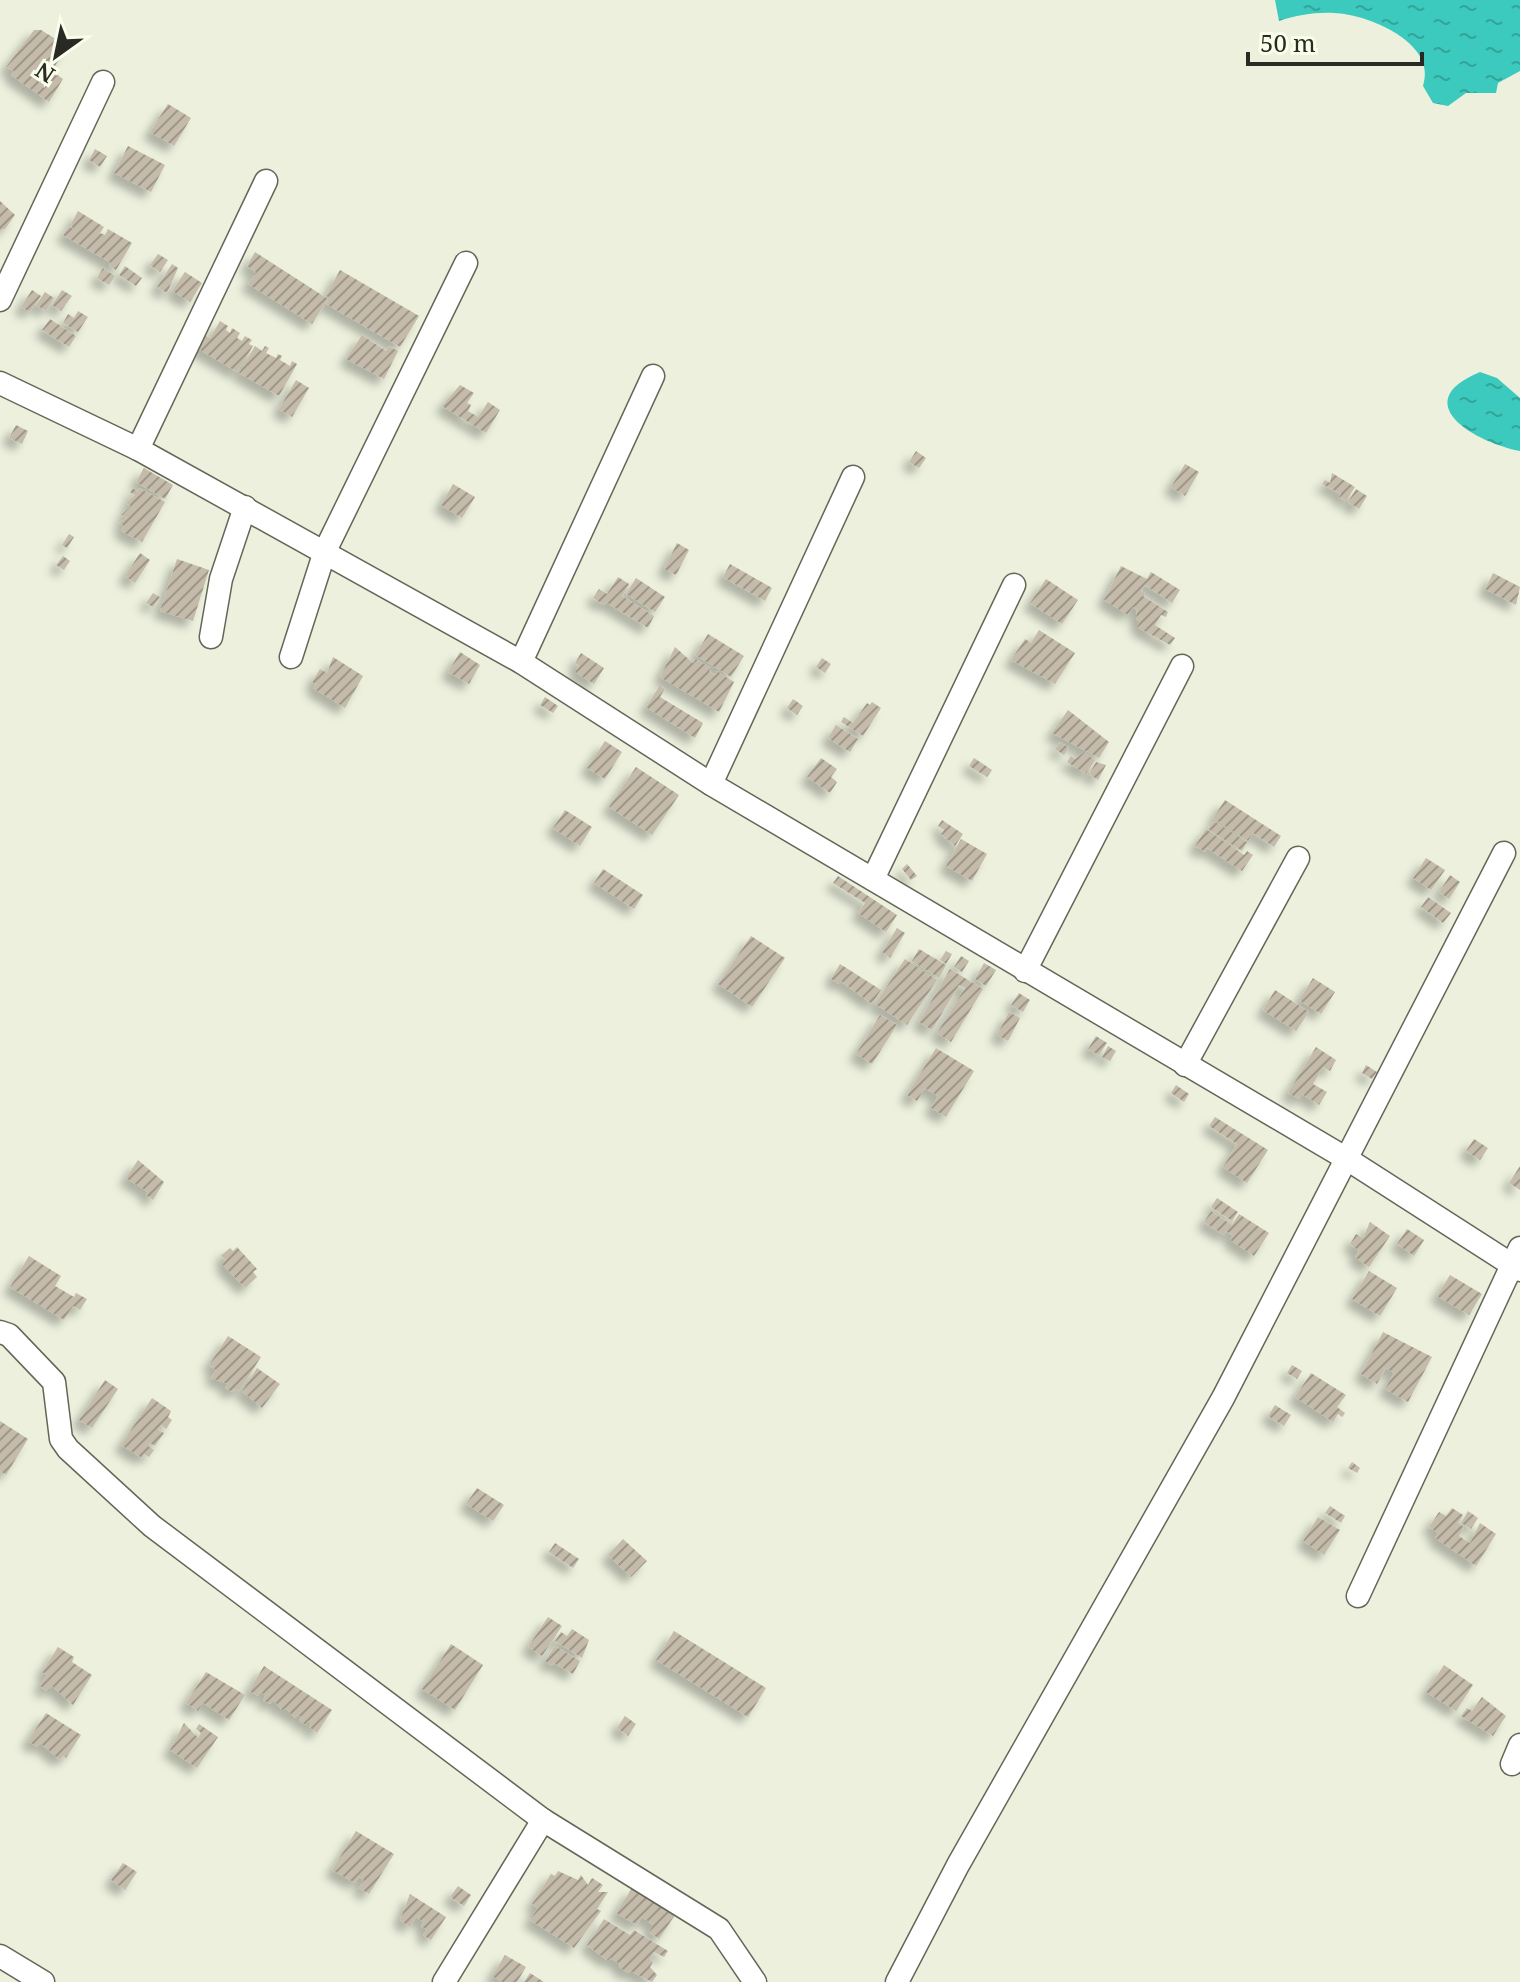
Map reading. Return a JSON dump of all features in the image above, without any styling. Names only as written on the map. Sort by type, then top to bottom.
[{"type":"street","points":[[0,300],[103,82]]},
{"type":"street","points":[[138,449],[266,181]]},
{"type":"street","points":[[291,657],[325,551],[466,263]]},
{"type":"street","points":[[521,662],[653,376]]},
{"type":"street","points":[[0,383],[138,449],[521,662],[711,784],[1517,1261],[1358,1596]]},
{"type":"street","points":[[711,784],[853,477]]},
{"type":"street","points":[[211,637],[221,579],[245,507]]},
{"type":"street","points":[[873,879],[1014,585]]},
{"type":"street","points":[[1025,971],[1182,666]]},
{"type":"street","points":[[897,1982],[966,1851],[1223,1398],[1504,853]]},
{"type":"street","points":[[1185,1065],[1298,858]]},
{"type":"street","points":[[0,1332],[9,1335],[54,1382],[61,1439],[68,1449],[152,1526],[543,1820],[719,1929],[755,1982]]},
{"type":"street","points":[[444,1982],[543,1820]]},
{"type":"street","points":[[0,1956],[43,1982]]},
{"type":"water","points":[[1275,0],[1520,0],[1520,71],[1498,83],[1496,93],[1466,93],[1448,106],[1433,103],[1423,86],[1425,71],[1420,57],[1397,34],[1364,19],[1334,13],[1306,14],[1279,21]]},
{"type":"water","points":[[1480,372],[1497,378],[1520,398],[1520,451],[1485,440],[1469,431],[1448,409],[1449,396],[1458,384]]},
{"type":"building","points":[[34,30],[41,30],[67,46],[52,71],[63,79],[49,102],[11,75],[14,71],[6,67]]},
{"type":"building","points":[[168,104],[191,118],[174,146],[150,132]]},
{"type":"building","points":[[128,146],[165,165],[151,192],[114,173]]},
{"type":"building","points":[[95,149],[107,156],[100,167],[89,160]]},
{"type":"building","points":[[0,201],[15,215],[5,229],[0,230]]},
{"type":"building","points":[[78,211],[104,227],[100,233],[105,235],[108,229],[132,243],[116,270],[109,266],[111,263],[63,235],[69,226],[73,229],[71,224]]},
{"type":"building","points":[[255,252],[328,299],[312,324],[248,284],[256,272],[247,266]]},
{"type":"building","points":[[158,254],[168,260],[160,272],[150,265]]},
{"type":"building","points":[[172,264],[178,268],[167,293],[157,287]]},
{"type":"building","points":[[125,266],[142,278],[136,286],[119,275]]},
{"type":"building","points":[[103,268],[115,276],[109,285],[97,278]]},
{"type":"building","points":[[340,270],[419,316],[400,347],[326,304],[330,298],[326,296]]},
{"type":"building","points":[[185,272],[202,283],[190,302],[172,291]]},
{"type":"building","points":[[32,290],[41,296],[30,312],[21,307]]},
{"type":"building","points":[[62,290],[72,296],[61,311],[52,305]]},
{"type":"building","points":[[45,292],[54,298],[46,311],[36,305]]},
{"type":"building","points":[[78,311],[88,317],[78,332],[63,323],[68,314],[74,318]]},
{"type":"building","points":[[50,319],[76,336],[69,347],[42,330]]},
{"type":"building","points":[[220,321],[228,326],[226,330],[230,333],[232,328],[240,333],[237,338],[242,341],[245,336],[252,340],[249,344],[253,346],[237,372],[197,348],[204,335],[210,338]]},
{"type":"building","points":[[362,335],[386,351],[389,346],[398,351],[384,379],[346,359]]},
{"type":"building","points":[[255,346],[262,351],[265,346],[269,348],[266,353],[276,358],[278,354],[282,356],[280,360],[290,366],[292,361],[297,364],[279,396],[239,373]]},
{"type":"building","points":[[296,380],[309,388],[292,417],[279,409]]},
{"type":"building","points":[[460,385],[474,393],[467,403],[471,405],[468,411],[478,417],[488,402],[500,410],[486,433],[442,406]]},
{"type":"building","points":[[16,425],[28,431],[22,444],[9,438]]},
{"type":"building","points":[[916,451],[926,458],[919,468],[909,462]]},
{"type":"building","points":[[1185,464],[1199,472],[1185,496],[1171,487]]},
{"type":"building","points":[[144,468],[173,485],[165,499],[136,482]]},
{"type":"building","points":[[1332,473],[1355,487],[1346,501],[1339,497],[1341,494],[1322,484],[1325,480],[1330,483]]},
{"type":"building","points":[[453,484],[475,497],[462,518],[441,505]]},
{"type":"building","points":[[133,488],[137,491],[139,488],[165,502],[142,542],[121,531],[124,526],[119,523],[127,518],[121,515],[131,506],[126,503],[135,495],[130,492]]},
{"type":"building","points":[[1356,489],[1367,496],[1359,509],[1348,502]]},
{"type":"building","points":[[69,534],[74,537],[67,548],[62,545]]},
{"type":"building","points":[[677,543],[689,550],[676,575],[664,569]]},
{"type":"building","points":[[140,553],[150,560],[135,583],[125,576]]},
{"type":"building","points":[[63,556],[70,561],[64,570],[56,565]]},
{"type":"building","points":[[177,559],[209,570],[193,621],[160,611]]},
{"type":"building","points":[[730,564],[772,588],[765,601],[723,577]]},
{"type":"building","points":[[1121,566],[1147,579],[1151,572],[1180,590],[1172,603],[1145,585],[1141,591],[1145,593],[1143,596],[1168,612],[1166,617],[1161,615],[1155,625],[1175,638],[1170,645],[1137,627],[1140,622],[1133,607],[1128,615],[1104,600]]},
{"type":"building","points":[[1493,573],[1520,587],[1516,605],[1485,589]]},
{"type":"building","points":[[618,577],[629,584],[622,596],[654,616],[648,628],[606,602],[604,605],[593,598],[599,589],[607,594]]},
{"type":"building","points":[[636,578],[665,597],[655,612],[626,594]]},
{"type":"building","points":[[1046,579],[1078,600],[1062,624],[1030,603]]},
{"type":"building","points":[[153,593],[160,597],[153,607],[146,603]]},
{"type":"building","points":[[1039,630],[1075,653],[1055,684],[1011,660],[1025,639],[1031,643]]},
{"type":"building","points":[[708,634],[744,656],[731,677],[695,655]]},
{"type":"building","points":[[675,647],[693,663],[696,659],[711,668],[709,671],[715,675],[717,671],[734,682],[719,712],[660,677]]},
{"type":"building","points":[[460,652],[480,665],[469,684],[448,672]]},
{"type":"building","points":[[581,653],[604,668],[594,684],[575,672],[579,666],[575,663]]},
{"type":"building","points":[[333,657],[363,676],[345,708],[313,688],[316,684],[312,682],[320,669],[327,673]]},
{"type":"building","points":[[822,658],[831,664],[825,673],[816,667]]},
{"type":"building","points":[[660,685],[665,689],[660,697],[703,723],[695,738],[646,707]]},
{"type":"building","points":[[545,697],[558,706],[553,713],[540,705]]},
{"type":"building","points":[[793,699],[803,706],[797,715],[787,708]]},
{"type":"building","points":[[872,702],[881,708],[863,736],[841,722],[844,717],[853,723],[867,703],[870,705]]},
{"type":"building","points":[[1068,710],[1109,742],[1099,758],[1052,733]]},
{"type":"building","points":[[836,725],[858,739],[850,752],[828,738]]},
{"type":"building","points":[[605,741],[622,752],[605,779],[587,768]]},
{"type":"building","points":[[1060,742],[1069,748],[1064,755],[1055,749]]},
{"type":"building","points":[[1084,752],[1095,760],[1086,774],[1067,762],[1071,756],[1075,759]]},
{"type":"building","points":[[821,758],[837,769],[831,777],[837,782],[830,793],[807,777]]},
{"type":"building","points":[[974,758],[992,770],[987,777],[969,766]]},
{"type":"building","points":[[1096,762],[1106,765],[1098,780],[1089,774]]},
{"type":"building","points":[[636,767],[679,795],[652,835],[609,807]]},
{"type":"building","points":[[1225,800],[1281,836],[1274,847],[1253,833],[1248,841],[1213,818]]},
{"type":"building","points":[[565,810],[592,827],[580,846],[553,828]]},
{"type":"building","points":[[942,820],[963,834],[955,846],[941,834],[944,830],[938,826]]},
{"type":"building","points":[[1214,821],[1247,842],[1242,851],[1208,829]]},
{"type":"building","points":[[1206,829],[1244,855],[1247,851],[1253,855],[1242,871],[1207,848],[1205,852],[1195,846]]},
{"type":"building","points":[[961,839],[987,854],[972,881],[946,866]]},
{"type":"building","points":[[1426,858],[1445,870],[1431,890],[1413,878]]},
{"type":"building","points":[[907,864],[917,876],[911,880],[902,869]]},
{"type":"building","points":[[603,869],[643,895],[634,909],[594,883]]},
{"type":"building","points":[[1450,875],[1460,882],[1449,899],[1439,892]]},
{"type":"building","points":[[838,876],[897,915],[886,932],[858,913],[865,903],[833,883]]},
{"type":"building","points":[[1428,897],[1451,913],[1443,923],[1421,907]]},
{"type":"building","points":[[897,928],[905,933],[890,958],[882,952]]},
{"type":"building","points":[[751,936],[785,958],[752,1007],[718,984]]},
{"type":"building","points":[[919,949],[946,965],[939,978],[912,961]]},
{"type":"building","points":[[946,951],[952,954],[946,964],[940,960]]},
{"type":"building","points":[[961,956],[969,961],[962,972],[954,967]]},
{"type":"building","points":[[905,959],[937,980],[907,1025],[875,1004]]},
{"type":"building","points":[[984,963],[996,970],[986,986],[975,979]]},
{"type":"building","points":[[840,964],[881,990],[872,1004],[841,981],[839,984],[831,979]]},
{"type":"building","points":[[950,969],[983,989],[951,1042],[937,1033],[965,988],[959,985],[932,1030],[919,1022]]},
{"type":"building","points":[[1313,978],[1335,992],[1321,1014],[1299,1000]]},
{"type":"building","points":[[1275,990],[1309,1012],[1296,1031],[1263,1010]]},
{"type":"building","points":[[1019,993],[1030,1000],[1023,1012],[1011,1005]]},
{"type":"building","points":[[1009,1012],[1020,1018],[1008,1041],[997,1035]]},
{"type":"building","points":[[880,1015],[897,1025],[872,1064],[856,1054]]},
{"type":"building","points":[[1096,1036],[1107,1043],[1099,1055],[1088,1049]]},
{"type":"building","points":[[1108,1046],[1116,1051],[1110,1061],[1102,1057]]},
{"type":"building","points":[[1316,1047],[1336,1060],[1330,1071],[1323,1067],[1313,1084],[1327,1092],[1319,1105],[1302,1094],[1299,1099],[1288,1093]]},
{"type":"building","points":[[936,1048],[974,1071],[946,1117],[931,1108],[938,1096],[925,1088],[917,1101],[907,1095]]},
{"type":"building","points":[[1366,1065],[1377,1072],[1372,1079],[1362,1073]]},
{"type":"building","points":[[1176,1085],[1189,1094],[1184,1102],[1171,1093]]},
{"type":"building","points":[[1215,1117],[1268,1150],[1247,1183],[1223,1167],[1237,1144],[1209,1126]]},
{"type":"building","points":[[1474,1139],[1488,1148],[1480,1160],[1466,1151]]},
{"type":"building","points":[[138,1160],[164,1182],[153,1200],[146,1195],[148,1192],[126,1178]]},
{"type":"building","points":[[1520,1166],[1520,1190],[1509,1183]]},
{"type":"building","points":[[1217,1198],[1238,1212],[1232,1221],[1211,1207]]},
{"type":"building","points":[[1211,1211],[1232,1225],[1239,1214],[1269,1233],[1254,1256],[1230,1240],[1233,1236],[1226,1231],[1224,1235],[1204,1222]]},
{"type":"building","points":[[1370,1222],[1390,1236],[1369,1267],[1355,1257],[1359,1251],[1350,1244],[1356,1234],[1363,1238]]},
{"type":"building","points":[[1407,1229],[1424,1240],[1414,1256],[1397,1244]]},
{"type":"building","points":[[237,1247],[257,1269],[253,1272],[257,1277],[245,1288],[222,1264],[226,1260],[221,1256],[230,1248],[233,1251]]},
{"type":"building","points":[[29,1256],[61,1276],[55,1286],[74,1297],[76,1293],[87,1299],[80,1310],[73,1306],[64,1320],[10,1287]]},
{"type":"building","points":[[1369,1271],[1397,1288],[1380,1316],[1352,1299]]},
{"type":"building","points":[[1450,1275],[1482,1294],[1469,1315],[1437,1296]]},
{"type":"building","points":[[1383,1332],[1432,1357],[1408,1402],[1385,1389],[1394,1373],[1386,1368],[1377,1384],[1361,1374]]},
{"type":"building","points":[[228,1336],[261,1357],[239,1391],[235,1389],[233,1392],[225,1388],[228,1384],[211,1378],[216,1370],[209,1365]]},
{"type":"building","points":[[1292,1365],[1302,1371],[1297,1379],[1287,1373]]},
{"type":"building","points":[[257,1368],[280,1384],[262,1408],[242,1391]]},
{"type":"building","points":[[1311,1373],[1346,1395],[1337,1407],[1345,1413],[1342,1417],[1338,1414],[1333,1422],[1295,1397]]},
{"type":"building","points":[[105,1380],[118,1389],[92,1428],[79,1420]]},
{"type":"building","points":[[152,1398],[171,1411],[168,1417],[172,1420],[166,1429],[161,1425],[158,1430],[164,1433],[155,1446],[150,1443],[148,1446],[154,1450],[149,1457],[144,1454],[142,1458],[121,1445]]},
{"type":"building","points":[[1275,1405],[1291,1415],[1284,1426],[1268,1416]]},
{"type":"building","points":[[0,1421],[28,1439],[6,1475],[0,1471]]},
{"type":"building","points":[[1352,1462],[1360,1468],[1357,1473],[1348,1468]]},
{"type":"building","points":[[477,1488],[504,1505],[493,1521],[466,1504]]},
{"type":"building","points":[[1330,1506],[1345,1516],[1341,1523],[1325,1513]]},
{"type":"building","points":[[1452,1508],[1463,1515],[1458,1523],[1464,1527],[1459,1536],[1470,1543],[1480,1523],[1496,1534],[1476,1566],[1435,1538],[1438,1533],[1429,1527],[1439,1512],[1446,1516]]},
{"type":"building","points":[[1468,1511],[1478,1518],[1471,1529],[1461,1523]]},
{"type":"building","points":[[1318,1517],[1340,1530],[1324,1555],[1303,1541]]},
{"type":"building","points":[[623,1539],[647,1561],[631,1577],[608,1555]]},
{"type":"building","points":[[555,1543],[579,1559],[573,1568],[549,1552]]},
{"type":"building","points":[[548,1617],[562,1626],[542,1656],[528,1647]]},
{"type":"building","points":[[572,1629],[589,1640],[582,1658],[555,1641],[561,1632],[567,1636]]},
{"type":"building","points":[[674,1631],[766,1688],[748,1717],[656,1660]]},
{"type":"building","points":[[451,1644],[483,1665],[455,1710],[422,1689]]},
{"type":"building","points":[[555,1646],[580,1661],[573,1674],[545,1661]]},
{"type":"building","points":[[58,1647],[74,1657],[72,1662],[92,1675],[73,1705],[52,1686],[48,1692],[40,1686],[47,1675],[42,1672]]},
{"type":"building","points":[[1444,1665],[1473,1685],[1456,1711],[1426,1692]]},
{"type":"building","points":[[264,1666],[332,1710],[317,1733],[309,1727],[311,1724],[308,1721],[306,1725],[299,1721],[301,1717],[297,1715],[295,1718],[285,1708],[283,1711],[273,1700],[270,1704],[263,1700],[266,1695],[260,1692],[258,1696],[249,1691]]},
{"type":"building","points":[[206,1672],[245,1695],[229,1720],[203,1703],[198,1711],[186,1703]]},
{"type":"building","points":[[1482,1697],[1506,1716],[1493,1736],[1461,1716],[1467,1708],[1472,1711]]},
{"type":"building","points":[[46,1713],[81,1735],[66,1758],[63,1756],[60,1760],[40,1743],[37,1747],[28,1741]]},
{"type":"building","points":[[625,1716],[636,1724],[628,1736],[617,1728]]},
{"type":"building","points":[[184,1723],[198,1738],[201,1733],[196,1729],[199,1724],[218,1737],[197,1768],[170,1750]]},
{"type":"building","points":[[356,1831],[394,1854],[369,1894],[359,1888],[364,1880],[359,1877],[355,1883],[332,1870]]},
{"type":"building","points":[[123,1863],[137,1872],[125,1890],[111,1880]]},
{"type":"building","points":[[558,1871],[578,1880],[581,1875],[588,1885],[592,1878],[603,1885],[598,1892],[608,1892],[597,1909],[601,1911],[574,1948],[530,1920],[538,1908],[532,1904],[551,1874],[555,1876]]},
{"type":"building","points":[[458,1886],[471,1895],[464,1906],[450,1897]]},
{"type":"building","points":[[632,1888],[675,1915],[659,1939],[649,1932],[653,1925],[642,1917],[637,1925],[616,1913]]},
{"type":"building","points":[[410,1894],[446,1917],[431,1940],[423,1935],[427,1930],[421,1926],[424,1922],[416,1917],[410,1927],[400,1920]]},
{"type":"building","points":[[604,1919],[630,1935],[634,1930],[668,1951],[664,1957],[654,1952],[650,1959],[653,1962],[650,1967],[657,1975],[652,1982],[630,1971],[628,1973],[619,1967],[620,1964],[610,1958],[608,1961],[587,1945]]},
{"type":"building","points":[[505,1955],[526,1967],[517,1982],[502,1982],[492,1976]]},
{"type":"building","points":[[530,1973],[544,1982],[524,1982]]}]
